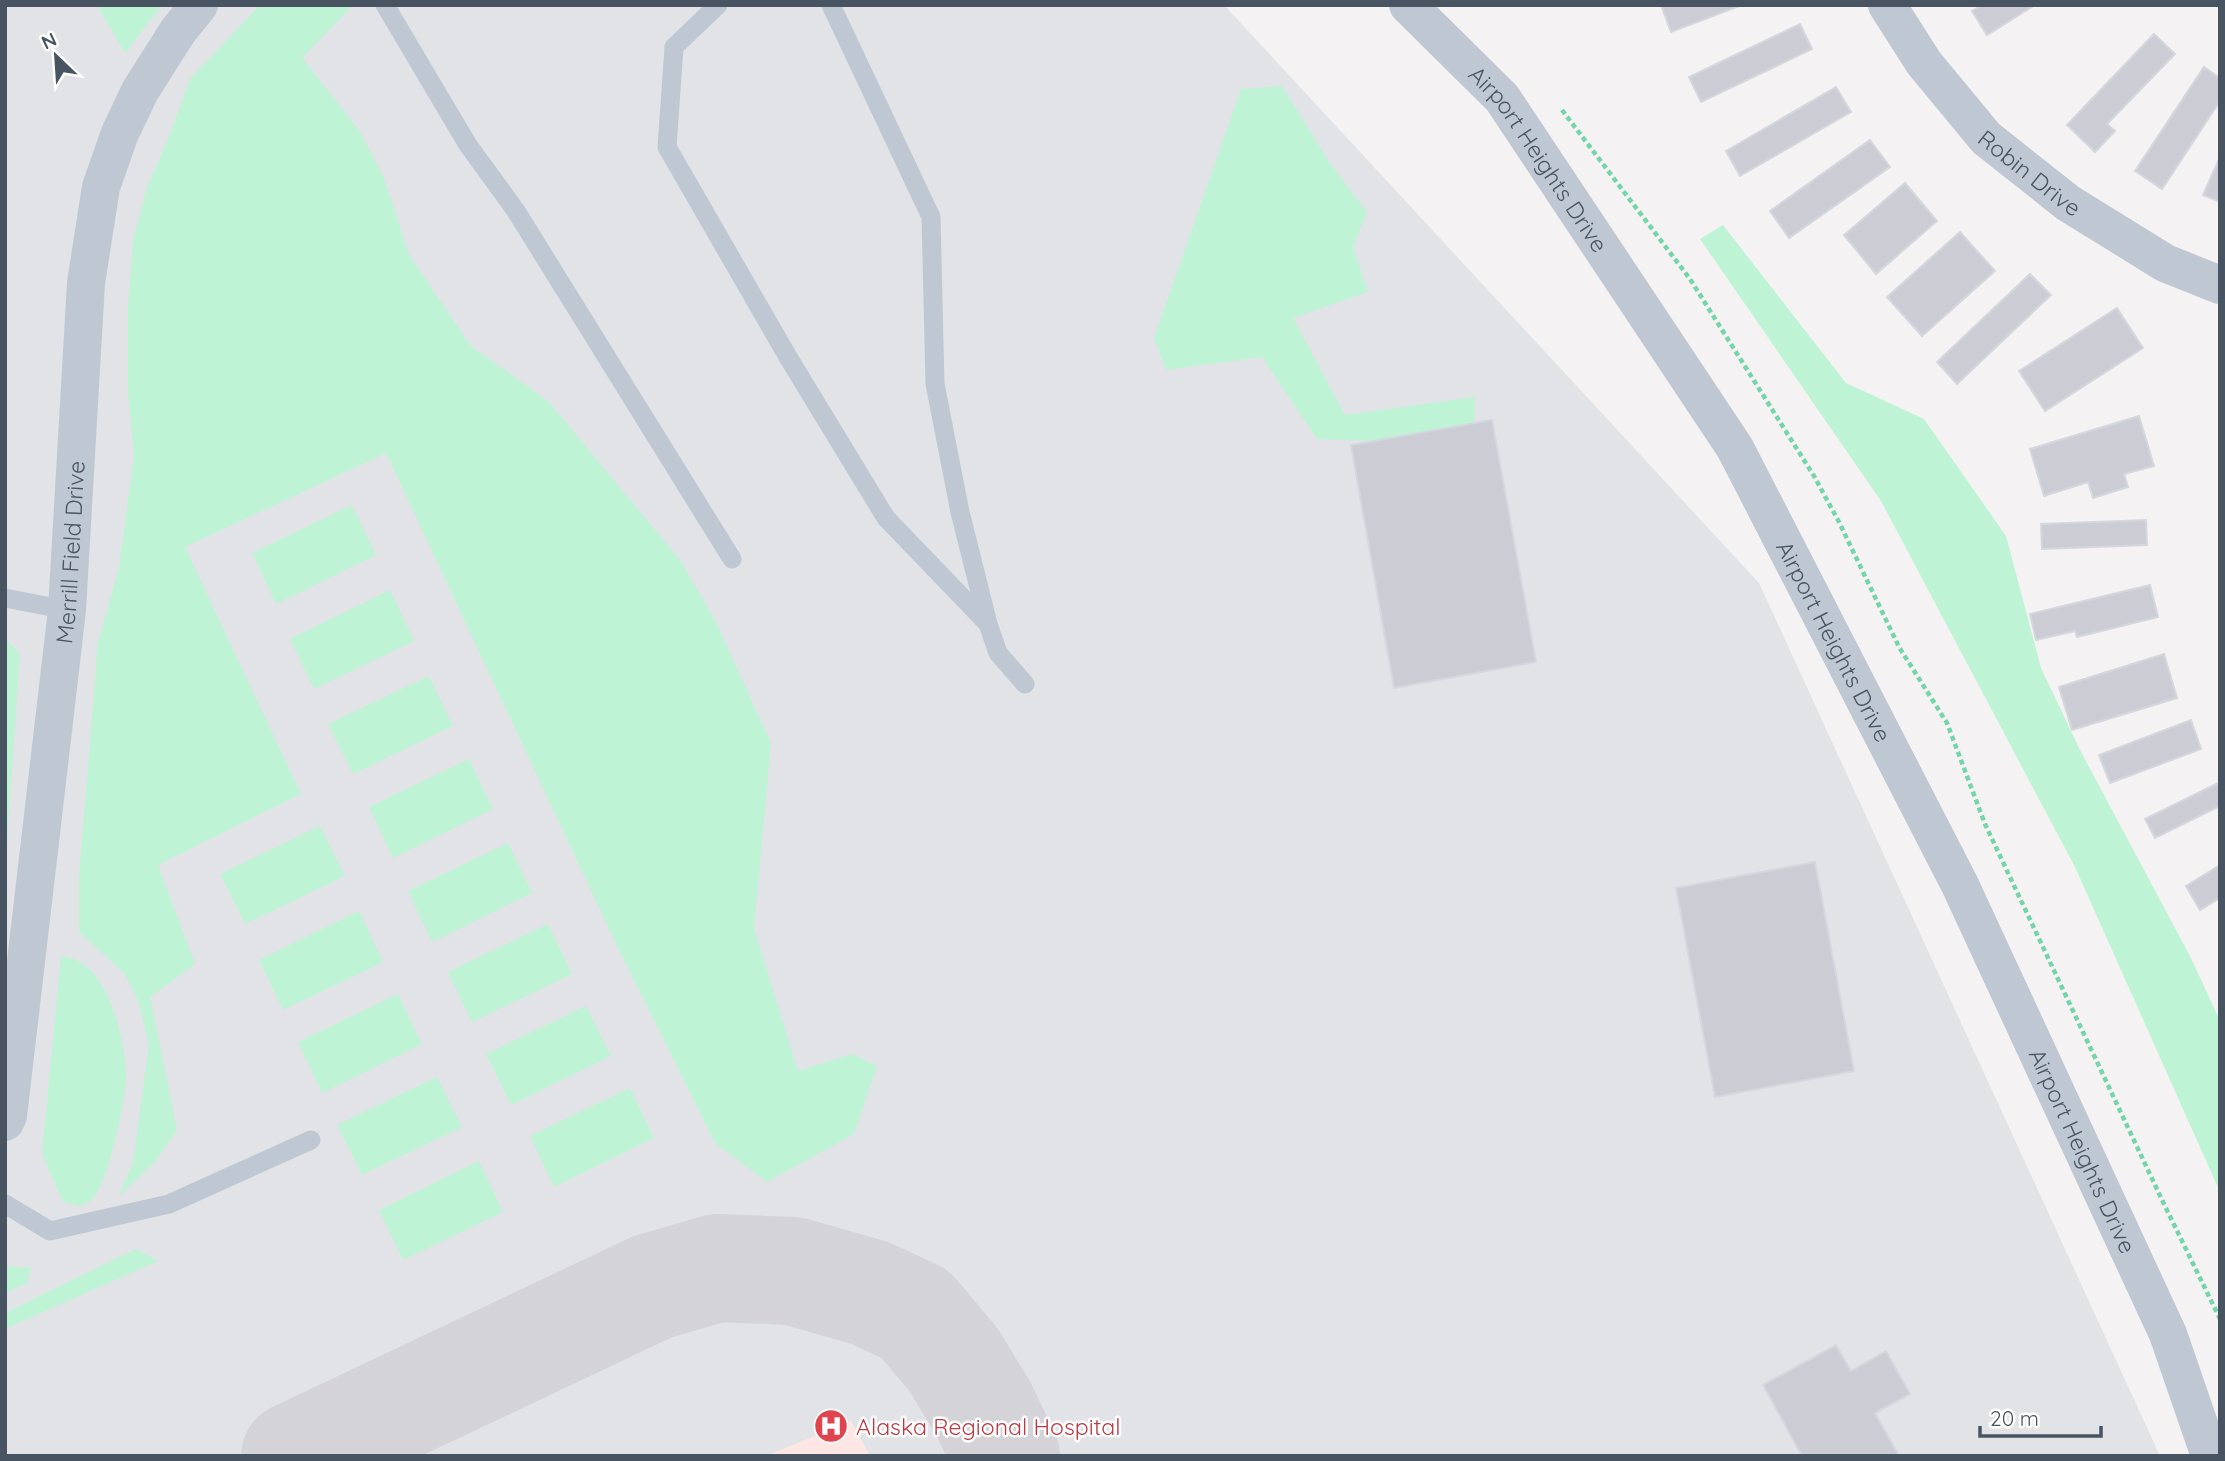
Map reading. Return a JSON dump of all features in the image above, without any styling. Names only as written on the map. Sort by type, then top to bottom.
[{"type":"street","name":"Merrill Field Drive","points":[[5,1122],[8,1116],[67,610],[86,284],[101,187],[120,133],[140,91],[178,31],[199,5]]},
{"type":"street","name":"Airport Heights Drive","points":[[1408,5],[1502,98],[1735,448],[1961,885],[2168,1334],[2210,1456]]},
{"type":"street","name":"Robin Drive","points":[[1887,5],[1924,63],[1986,138],[2068,203],[2165,263],[2220,285]]},
{"type":"street","name":"Airport Heights Drive","points":[[2168,1334],[2220,1409]]},
{"type":"lane","points":[[385,5],[468,145],[516,211],[732,559]]},
{"type":"lane","points":[[718,5],[674,47],[667,147],[788,357],[886,518],[988,624]]},
{"type":"lane","points":[[831,5],[931,218],[935,384],[960,512],[988,624],[998,653],[1025,684]]},
{"type":"lane","points":[[5,598],[67,610]]},
{"type":"lane","points":[[5,1204],[50,1231],[169,1205],[311,1140]]},
{"type":"shaded area","points":[[5,5],[1224,5],[1759,583],[2160,1456],[870,1456],[851,1421],[766,1456],[5,1456]]},
{"type":"shaded area","name":"Alaska Regional Hospital","points":[[856,1397],[886,1456],[724,1456]]},
{"type":"green space","points":[[97,5],[162,5],[125,53]]},
{"type":"green space","points":[[260,5],[353,5],[302,58],[359,130],[384,178],[409,255],[471,346],[549,402],[680,560],[715,620],[771,743],[754,928],[798,1071],[852,1054],[877,1066],[854,1134],[767,1182],[715,1143],[617,946],[386,453],[185,547],[301,794],[158,865],[195,964],[150,997],[177,1130],[154,1163],[118,1197],[133,1162],[149,1045],[138,1000],[124,973],[79,932],[79,877],[98,643],[119,567],[134,457],[128,389],[128,311],[133,240],[147,188],[190,79]]},
{"type":"green space","points":[[1282,86],[1329,162],[1367,212],[1353,247],[1368,292],[1293,318],[1345,415],[1475,397],[1474,423],[1375,441],[1317,439],[1262,357],[1166,370],[1154,338],[1241,89]]},
{"type":"green space","points":[[1723,225],[1846,383],[1924,419],[2006,536],[2041,668],[2080,750],[2191,958],[2220,1021],[2220,1192],[2075,867],[1881,501],[1700,239]]},
{"type":"green space","points":[[352,505],[376,555],[276,604],[252,553]]},
{"type":"green space","points":[[390,590],[414,641],[314,689],[290,639]]},
{"type":"green space","points":[[5,638],[20,654],[5,873]]},
{"type":"green space","points":[[429,676],[453,726],[353,774],[328,724]]},
{"type":"green space","points":[[469,759],[493,809],[393,858],[369,807]]},
{"type":"green space","points":[[320,826],[345,876],[245,924],[220,874]]},
{"type":"green space","points":[[508,843],[532,893],[432,942],[408,891]]},
{"type":"green space","points":[[359,911],[383,962],[283,1010],[259,960]]},
{"type":"green space","points":[[548,924],[572,974],[472,1022],[448,972]]},
{"type":"green space","points":[[61,956],[77,960],[90,970],[101,984],[117,1020],[125,1057],[126,1084],[111,1156],[94,1197],[81,1206],[63,1202],[42,1154]]},
{"type":"green space","points":[[398,994],[422,1044],[322,1093],[298,1042]]},
{"type":"green space","points":[[586,1006],[611,1056],[511,1105],[486,1054]]},
{"type":"green space","points":[[437,1077],[462,1127],[362,1175],[337,1125]]},
{"type":"green space","points":[[630,1088],[654,1138],[554,1187],[530,1136]]},
{"type":"green space","points":[[479,1161],[503,1212],[403,1260],[379,1210]]},
{"type":"green space","points":[[136,1249],[158,1261],[5,1329],[5,1313]]},
{"type":"green space","points":[[5,1266],[31,1268],[27,1283],[5,1293]]},
{"type":"building","points":[[1661,5],[1742,5],[1671,32]]},
{"type":"building","points":[[1982,5],[2035,5],[1987,35],[1972,11]]},
{"type":"building","points":[[1800,24],[1812,49],[1701,102],[1689,77]]},
{"type":"building","points":[[2154,34],[2175,54],[2107,124],[2115,131],[2095,152],[2067,125]]},
{"type":"building","points":[[2204,67],[2220,78],[2220,101],[2162,189],[2135,171]]},
{"type":"building","points":[[1836,87],[1851,112],[1740,176],[1726,151]]},
{"type":"building","points":[[1870,140],[1890,167],[1789,238],[1770,211]]},
{"type":"building","points":[[2220,157],[2220,202],[2203,195]]},
{"type":"building","points":[[1905,183],[1937,221],[1876,274],[1844,235]]},
{"type":"building","points":[[1960,232],[1995,271],[1922,336],[1887,297]]},
{"type":"building","points":[[2030,274],[2051,295],[1957,384],[1937,362]]},
{"type":"building","points":[[2117,308],[2143,348],[2045,411],[2019,371]]},
{"type":"building","points":[[2139,416],[2154,466],[2124,474],[2128,487],[2093,498],[2088,482],[2044,496],[2030,449]]},
{"type":"building","points":[[1492,420],[1536,662],[1394,688],[1351,445]]},
{"type":"building","points":[[2146,520],[2147,545],[2042,549],[2041,524]]},
{"type":"building","points":[[2150,585],[2158,617],[2077,637],[2075,631],[2036,640],[2030,614]]},
{"type":"building","points":[[2164,654],[2177,698],[2072,730],[2059,687]]},
{"type":"building","points":[[2191,720],[2201,749],[2110,783],[2099,755]]},
{"type":"building","points":[[2220,782],[2220,806],[2155,838],[2145,819]]},
{"type":"building","points":[[1815,862],[1854,1071],[1715,1097],[1676,888]]},
{"type":"building","points":[[2220,865],[2220,898],[2200,910],[2186,886]]},
{"type":"building","points":[[1836,1345],[1851,1371],[1886,1351],[1910,1394],[1875,1413],[1899,1456],[1802,1456],[1763,1385]]},
{"type":"taxiway","points":[[295,1456],[652,1287],[717,1268],[793,1271],[870,1293],[915,1314],[953,1359],[983,1408],[1006,1456]]},
{"type":"place","name":"Alaska Regional Hospital","points":[[831,1426]]}]
